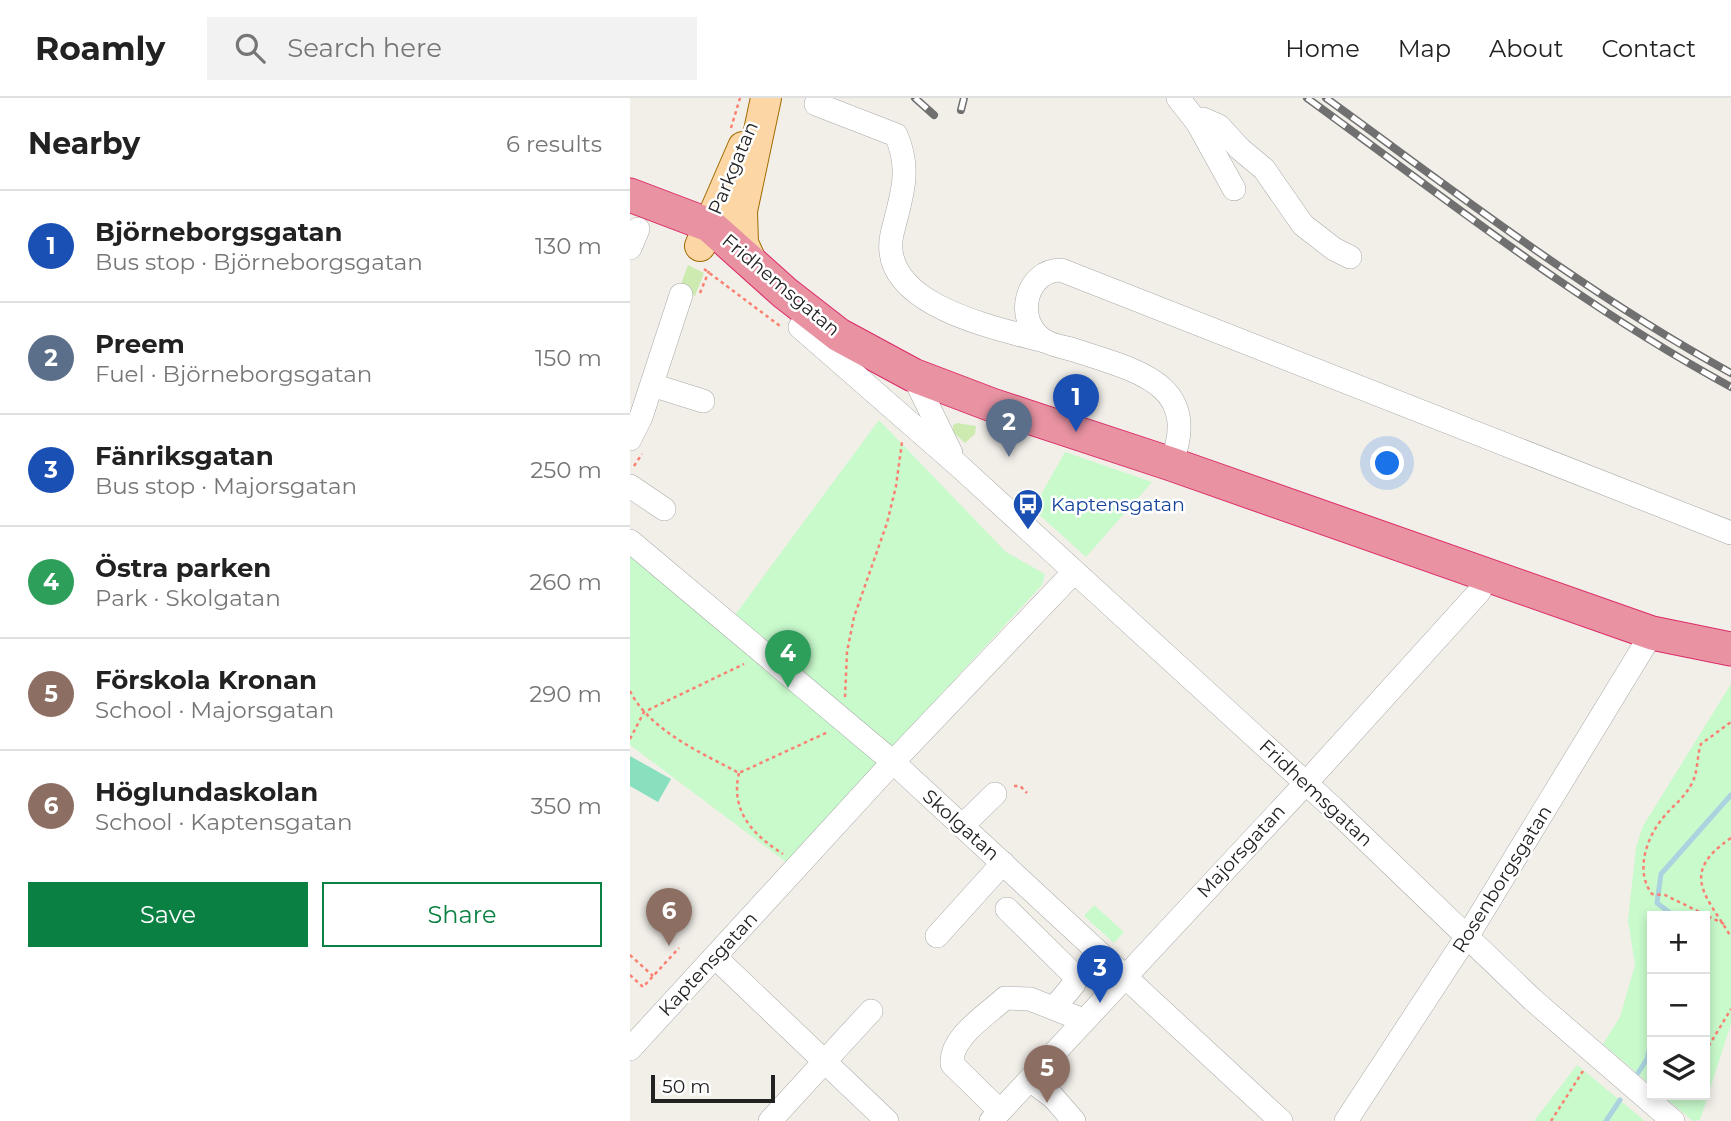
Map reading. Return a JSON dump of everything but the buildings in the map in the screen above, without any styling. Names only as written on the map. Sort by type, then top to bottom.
[{"type":"highway","points":[[630,195],[709,238]]},
{"type":"highway","points":[[633,231],[709,238]]},
{"type":"highway","name":"Fridhemsgatan","points":[[709,238],[753,265],[839,335],[909,385]]},
{"type":"highway","name":"Fridhemsgatan","points":[[709,238],[800,327],[909,385]]},
{"type":"highway","points":[[909,385],[989,416],[1049,424],[1171,464],[1486,577],[1652,633],[1731,649]]},
{"type":"main road","name":"Parkgatan","points":[[709,238],[765,98]]},
{"type":"street","points":[[1178,98],[1197,122],[1234,189]]},
{"type":"street","points":[[811,100],[896,135],[905,156],[903,190],[891,239],[894,261],[908,285],[931,304],[985,325],[1044,341],[1152,379],[1169,393],[1178,410],[1182,430],[1171,464]]},
{"type":"street","points":[[1197,122],[1203,119],[1211,121],[1228,133],[1240,149],[1264,169],[1303,225],[1334,249],[1350,257]]},
{"type":"street","points":[[1044,341],[1029,327],[1026,311],[1028,295],[1035,280],[1047,270],[1061,270],[1731,533]]},
{"type":"street","points":[[630,439],[690,297]]},
{"type":"street","name":"Fridhemsgatan","points":[[800,327],[958,465],[1306,783],[1466,937],[1673,1121]]},
{"type":"street","points":[[652,385],[703,401]]},
{"type":"street","name":"Fridhemsgatan","points":[[909,385],[958,465]]},
{"type":"street","points":[[630,486],[664,509]]},
{"type":"street","name":"Skolgatan","points":[[630,541],[893,762],[1281,1121]]},
{"type":"street","name":"Kaptensgatan","points":[[630,1049],[893,762],[1074,572]]},
{"type":"street","name":"Majorsgatan","points":[[995,1116],[1306,783],[1479,592],[1486,577]]},
{"type":"street","name":"Rosenborgsgatan","points":[[1346,1121],[1466,937],[1652,633]]},
{"type":"street","points":[[962,826],[995,794]]},
{"type":"street","points":[[937,936],[1003,863]]},
{"type":"street","points":[[1007,909],[1070,968],[1075,976],[1074,984],[1054,1009]]},
{"type":"street","points":[[715,957],[887,1121]]},
{"type":"street","points":[[995,1116],[952,1064],[956,1043],[1004,998],[1030,999],[1083,1020]]},
{"type":"street","points":[[770,1121],[871,1011]]},
{"type":"street","points":[[1030,1080],[1053,1097],[1074,1121]]},
{"type":"path","points":[[690,297],[709,238]]},
{"type":"path","points":[[739,773],[845,723],[847,652],[854,617],[887,523],[897,486],[900,445],[906,437]]},
{"type":"path","points":[[630,739],[645,712],[734,670],[762,652]]},
{"type":"path","points":[[630,691],[645,712],[686,744],[739,773]]},
{"type":"path","points":[[1724,924],[1665,895],[1652,894],[1644,883],[1649,841],[1662,818],[1682,799],[1694,778],[1701,744],[1731,723]]},
{"type":"path","points":[[739,773],[740,813],[761,841],[792,860]]},
{"type":"path","points":[[1731,838],[1706,861],[1700,875],[1700,884],[1707,903],[1731,937]]},
{"type":"path","points":[[630,975],[643,987],[679,948]]},
{"type":"path","points":[[630,955],[653,976]]},
{"type":"path","points":[[1710,1044],[1731,1009]]},
{"type":"path","points":[[1551,1121],[1589,1062]]},
{"type":"green space","points":[[688,265],[704,273],[695,296],[679,289]]},
{"type":"green space","points":[[879,420],[1006,552],[1045,574],[1042,585],[786,862],[630,745],[630,555],[729,623]]},
{"type":"green space","points":[[957,423],[976,426],[975,434],[965,443],[953,432],[953,425]]},
{"type":"green space","points":[[1065,452],[1152,482],[1086,557],[1033,509]]},
{"type":"green space","points":[[1731,684],[1731,1024],[1710,1089],[1710,911],[1647,911],[1647,1082],[1603,1044],[1620,1017],[1635,965],[1628,920],[1636,847],[1643,826]]},
{"type":"green space","points":[[630,756],[671,779],[658,802],[630,786]]},
{"type":"green space","points":[[1094,905],[1124,932],[1114,943],[1084,916]]},
{"type":"green space","points":[[1577,1065],[1645,1121],[1534,1121]]},
{"type":"green space","points":[[1668,1100],[1706,1100],[1700,1120],[1693,1121]]},
{"type":"waterway","points":[[1667,911],[1657,903],[1661,874],[1731,795]]},
{"type":"waterway","points":[[1638,1073],[1647,1059]]},
{"type":"waterway","points":[[1606,1121],[1620,1100]]},
{"type":"railway","points":[[915,98],[934,115]]},
{"type":"railway","points":[[961,110],[964,98]]},
{"type":"railway","points":[[1307,98],[1514,250],[1621,321],[1731,387]]},
{"type":"railway","points":[[1326,98],[1574,277],[1731,373]]},
{"type":"place","name":"Björneborgsgatan","points":[[1076,432]]},
{"type":"place","name":"Preem","points":[[1009,457]]},
{"type":"place","name":"Kaptensgatan","points":[[1028,531]]},
{"type":"place","name":"Östra parken","points":[[788,688]]},
{"type":"place","name":"Höglundaskolan","points":[[669,946]]},
{"type":"place","name":"Fänriksgatan","points":[[1100,1003]]},
{"type":"place","name":"Förskola Kronan","points":[[1047,1103]]}]
